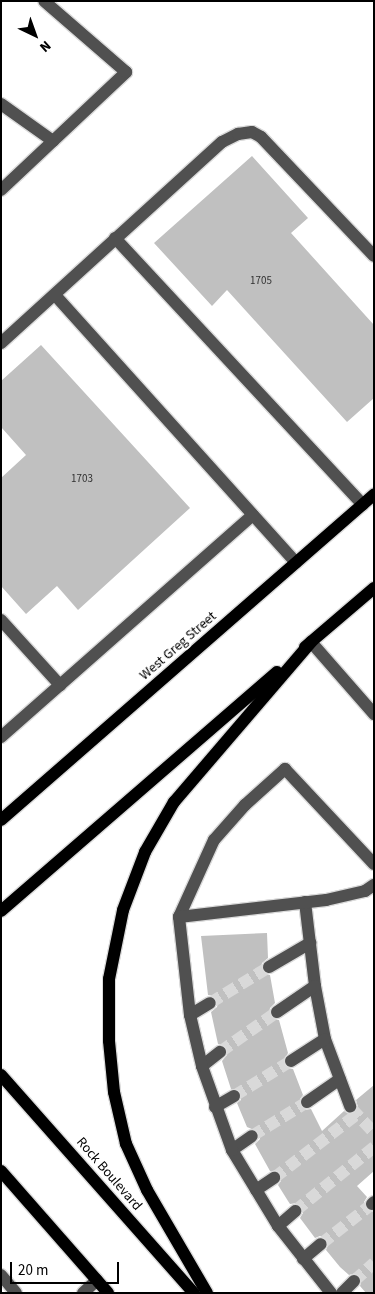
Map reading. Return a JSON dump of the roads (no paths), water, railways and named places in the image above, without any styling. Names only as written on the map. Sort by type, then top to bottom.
[{"type":"main road","name":"West Greg Street","points":[[1,820],[374,495]]},
{"type":"main road","points":[[1,910],[374,588]]},
{"type":"main road","points":[[207,1293],[147,1190],[126,1144],[114,1092],[108,1041],[109,979],[123,910],[145,852],[174,802],[311,642]]},
{"type":"main road","name":"Rock Boulevard","points":[[1,1075],[194,1293]]},
{"type":"main road","points":[[1,1171],[108,1293]]},
{"type":"lane","points":[[1,190],[126,72],[44,1]]},
{"type":"lane","points":[[1,104],[53,141]]},
{"type":"lane","points":[[1,343],[222,142],[238,134],[252,132],[261,137],[374,256]]},
{"type":"lane","points":[[115,238],[363,505]]},
{"type":"lane","points":[[55,295],[296,563]]},
{"type":"lane","points":[[1,737],[253,515]]},
{"type":"lane","points":[[1,620],[60,685]]},
{"type":"lane","points":[[311,642],[374,714]]},
{"type":"lane","points":[[331,1293],[278,1226],[232,1150],[215,1107],[202,1066],[190,1015],[180,917],[214,840],[244,805],[285,769],[374,864]]},
{"type":"lane","points":[[180,917],[326,900],[355,894],[374,885]]},
{"type":"lane","points":[[305,902],[315,986],[325,1039],[350,1106]]},
{"type":"lane","points":[[269,968],[310,943]]},
{"type":"lane","points":[[277,1012],[315,986]]},
{"type":"lane","points":[[190,1015],[210,1003]]},
{"type":"lane","points":[[291,1061],[325,1039]]},
{"type":"lane","points":[[202,1066],[220,1052]]},
{"type":"lane","points":[[307,1102],[340,1079]]},
{"type":"lane","points":[[215,1107],[234,1096]]},
{"type":"lane","points":[[232,1150],[252,1136]]},
{"type":"lane","points":[[256,1190],[274,1178]]},
{"type":"lane","points":[[278,1226],[295,1211]]},
{"type":"lane","points":[[303,1259],[321,1244]]},
{"type":"lane","points":[[1,1275],[16,1293]]},
{"type":"lane","points":[[83,1293],[97,1280]]},
{"type":"lane","points":[[342,1293],[354,1281]]},
{"type":"tunnel","points":[[210,1003],[269,967]]},
{"type":"tunnel","points":[[220,1052],[277,1012]]},
{"type":"tunnel","points":[[234,1096],[291,1061]]},
{"type":"tunnel","points":[[252,1136],[307,1102]]},
{"type":"tunnel","points":[[351,1108],[374,1133]]},
{"type":"tunnel","points":[[274,1178],[357,1114]]},
{"type":"tunnel","points":[[295,1211],[374,1147]]},
{"type":"tunnel","points":[[321,1244],[372,1204]]},
{"type":"tunnel","points":[[354,1281],[374,1263]]}]
